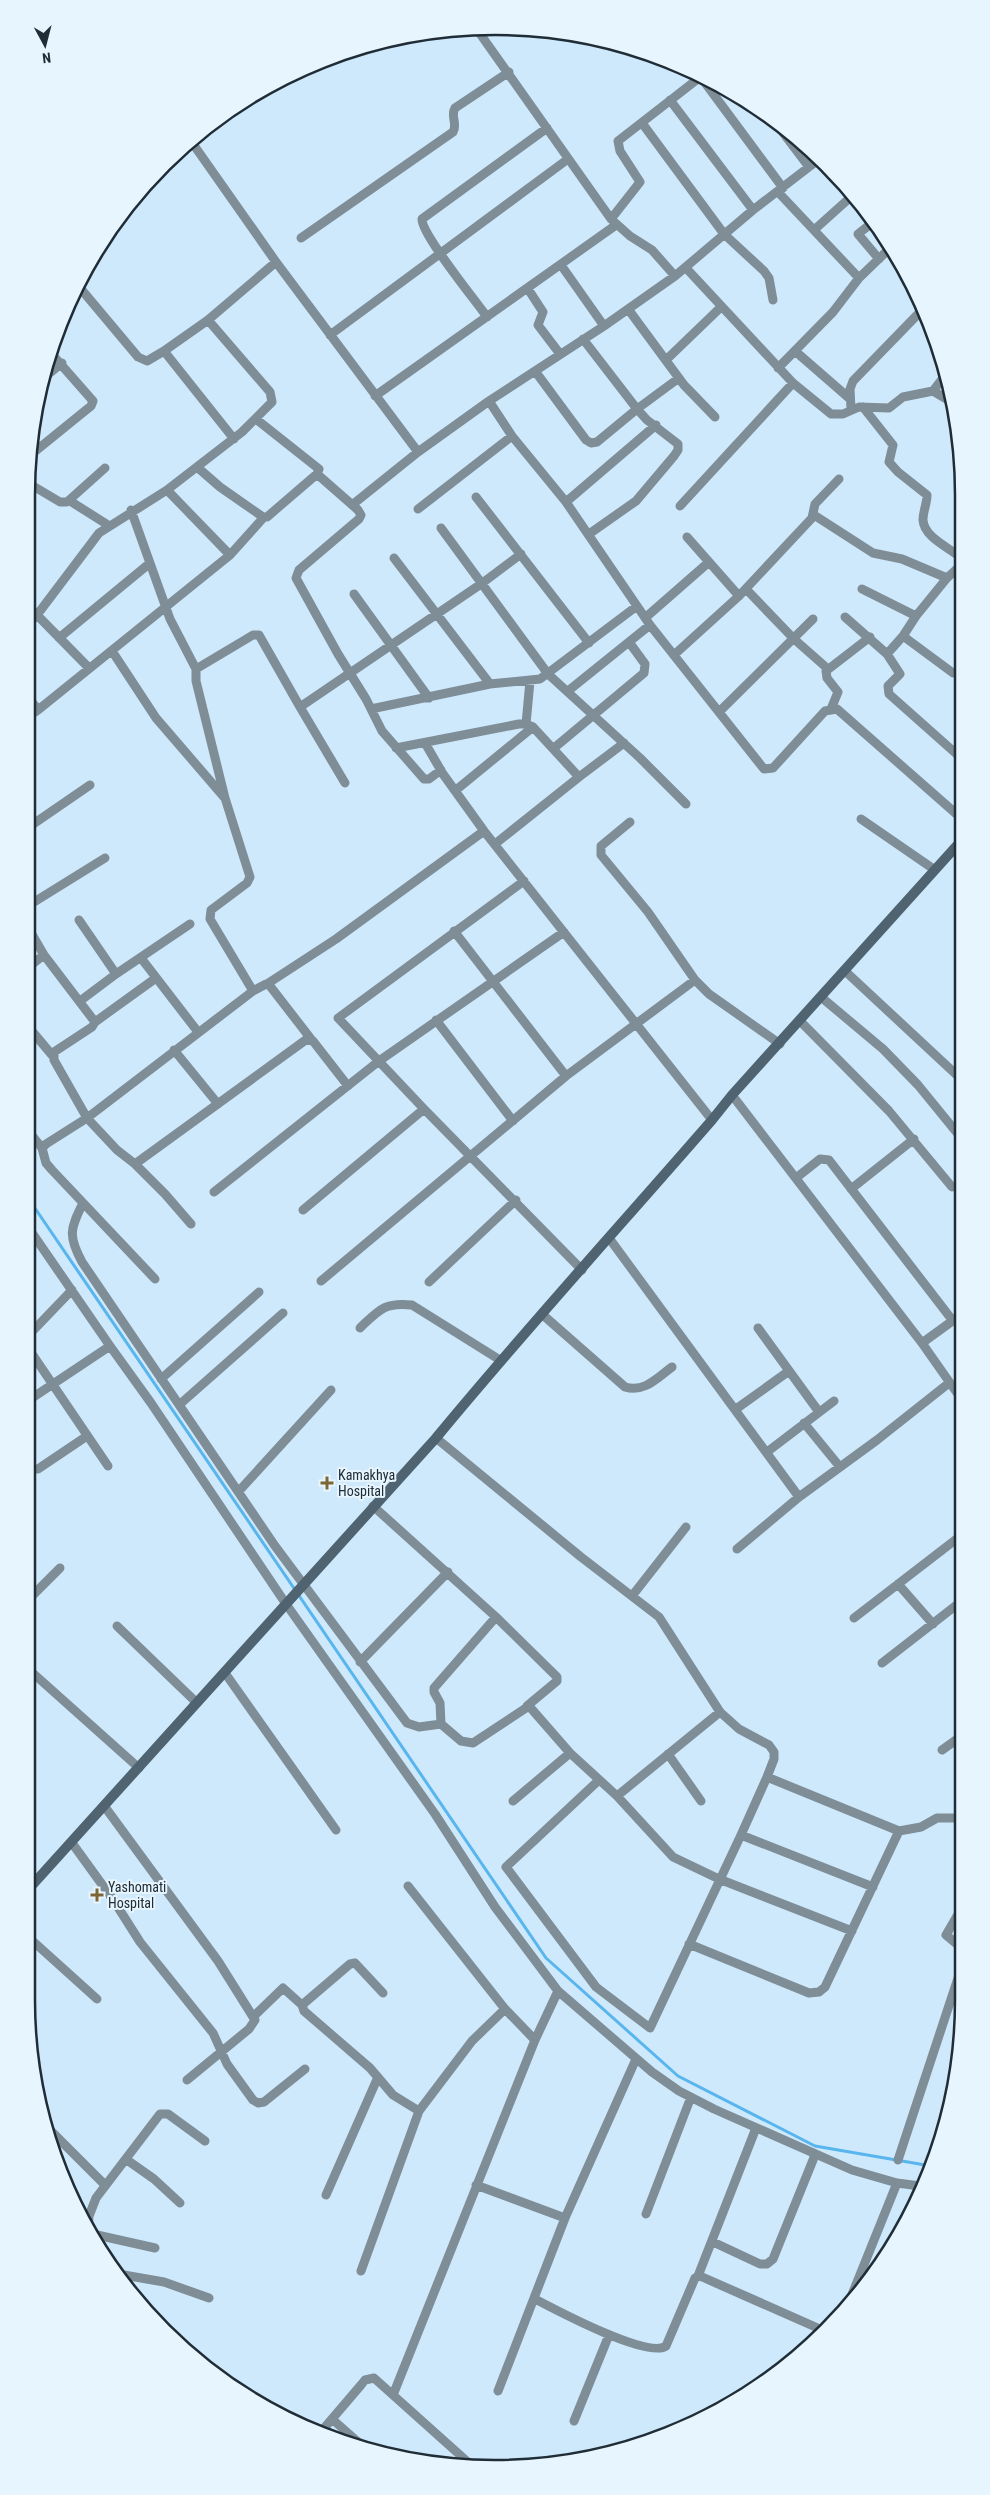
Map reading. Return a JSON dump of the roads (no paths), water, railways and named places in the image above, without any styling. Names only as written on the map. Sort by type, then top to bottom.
[{"type":"main road","points":[[35,1882],[105,1807],[436,1438],[500,1360],[543,1315],[732,1095],[955,848]]},
{"type":"street","points":[[482,35],[614,222],[652,250],[675,276]]},
{"type":"street","points":[[301,238],[453,132],[455,127],[452,113],[455,108],[509,72]]},
{"type":"street","points":[[375,396],[561,265],[614,222],[640,182],[620,151],[618,141],[695,81]]},
{"type":"street","points":[[710,89],[781,190],[814,230],[859,278]]},
{"type":"street","points":[[670,100],[753,210]]},
{"type":"street","points":[[642,123],[724,234],[764,271],[769,278],[773,300]]},
{"type":"street","points":[[487,317],[424,228],[422,224],[424,217],[547,128]]},
{"type":"street","points":[[792,144],[809,166]]},
{"type":"street","points":[[195,147],[276,262],[418,452]]},
{"type":"street","points":[[330,335],[568,159]]},
{"type":"street","points":[[352,505],[418,452],[489,401],[604,326],[686,268],[753,210],[813,163]]},
{"type":"street","points":[[814,230],[848,200]]},
{"type":"street","points":[[868,226],[858,234],[879,258]]},
{"type":"street","points":[[778,368],[834,312],[859,278],[885,252]]},
{"type":"street","points":[[83,291],[142,360],[150,360],[208,320],[276,262]]},
{"type":"street","points":[[561,265],[604,326]]},
{"type":"street","points":[[686,268],[778,368],[831,414],[843,414],[851,409],[863,407],[889,408],[903,397],[933,392],[944,398]]},
{"type":"street","points":[[528,289],[543,312],[538,325],[560,354]]},
{"type":"street","points":[[666,360],[721,307]]},
{"type":"street","points":[[628,309],[679,378],[715,417]]},
{"type":"street","points":[[851,409],[850,390],[860,372],[918,314]]},
{"type":"street","points":[[89,668],[37,615],[93,539],[108,525],[167,490],[234,439],[271,405],[273,396],[208,320]]},
{"type":"street","points":[[583,339],[636,409],[675,439],[678,444],[678,450],[636,501],[589,534]]},
{"type":"street","points":[[164,351],[234,439]]},
{"type":"street","points":[[795,351],[850,398]]},
{"type":"street","points":[[38,449],[93,404],[92,398],[56,358]]},
{"type":"street","points":[[52,371],[62,363]]},
{"type":"street","points":[[535,371],[586,440],[591,443],[598,442],[636,409],[679,378]]},
{"type":"street","points":[[933,392],[940,382]]},
{"type":"street","points":[[680,506],[793,383]]},
{"type":"street","points":[[489,401],[512,436],[566,502],[589,534],[647,622],[675,654],[760,765],[769,770],[773,768],[826,711],[837,709],[955,813]]},
{"type":"street","points":[[863,407],[893,445],[889,462],[898,472],[927,495],[923,521],[926,529],[930,535],[955,552]]},
{"type":"street","points":[[35,712],[112,651],[165,605],[230,555],[264,518],[317,474],[319,468],[256,419]]},
{"type":"street","points":[[566,502],[656,425]]},
{"type":"street","points":[[418,509],[512,436]]},
{"type":"street","points":[[197,467],[220,487],[264,518]]},
{"type":"street","points":[[35,487],[60,502],[70,501],[105,468]]},
{"type":"street","points":[[317,474],[360,513],[359,519],[300,570],[296,576],[371,708],[382,731],[424,779],[429,779],[441,770]]},
{"type":"street","points":[[675,654],[746,589],[814,515],[815,504],[839,479]]},
{"type":"street","points":[[167,490],[230,555]]},
{"type":"street","points":[[476,497],[589,643]]},
{"type":"street","points":[[70,501],[108,525]]},
{"type":"street","points":[[131,510],[176,632],[196,669],[196,681],[225,798],[250,877],[247,883],[211,910],[210,919],[252,991]]},
{"type":"street","points":[[814,515],[873,553],[902,559],[947,578]]},
{"type":"street","points":[[441,528],[548,674],[624,743],[686,804]]},
{"type":"street","points":[[687,537],[739,596]]},
{"type":"street","points":[[300,707],[481,584],[521,554]]},
{"type":"street","points":[[394,558],[490,684]]},
{"type":"street","points":[[568,691],[629,642],[709,562]]},
{"type":"street","points":[[59,638],[150,563]]},
{"type":"street","points":[[887,654],[903,636],[916,616],[955,571]]},
{"type":"street","points":[[746,589],[794,639],[828,669]]},
{"type":"street","points":[[862,589],[916,616]]},
{"type":"street","points":[[354,594],[429,698]]},
{"type":"street","points":[[371,708],[429,698],[490,684],[530,681],[548,674],[637,606]]},
{"type":"street","points":[[845,616],[887,654],[900,674],[888,686],[889,694],[955,753]]},
{"type":"street","points":[[719,712],[813,619]]},
{"type":"street","points":[[196,669],[253,635],[259,635],[345,783]]},
{"type":"street","points":[[903,636],[953,673]]},
{"type":"street","points":[[831,709],[838,692],[826,674],[828,669],[870,637]]},
{"type":"street","points":[[554,748],[646,669],[645,664],[629,642]]},
{"type":"street","points":[[112,651],[156,718],[189,759],[225,798]]},
{"type":"street","points":[[456,790],[529,726],[530,681]]},
{"type":"street","points":[[35,706],[38,710]]},
{"type":"street","points":[[396,748],[529,726]]},
{"type":"street","points":[[529,726],[554,748],[579,777]]},
{"type":"street","points":[[425,743],[441,770],[484,831],[638,1023],[712,1120]]},
{"type":"street","points":[[495,844],[624,743]]},
{"type":"street","points":[[35,824],[90,785]]},
{"type":"street","points":[[861,819],[935,870]]},
{"type":"street","points":[[630,822],[601,846],[601,855],[648,912],[695,980],[709,994],[780,1044]]},
{"type":"street","points":[[42,1148],[87,1118],[252,991],[267,984],[336,938],[484,831]]},
{"type":"street","points":[[35,901],[105,858]]},
{"type":"street","points":[[524,881],[339,1016],[340,1021],[424,1109],[516,1200],[582,1270]]},
{"type":"street","points":[[79,920],[116,974]]},
{"type":"street","points":[[80,1001],[190,924]]},
{"type":"street","points":[[454,931],[566,1076]]},
{"type":"street","points":[[214,1192],[379,1061],[564,932]]},
{"type":"street","points":[[35,940],[44,955],[95,1022]]},
{"type":"street","points":[[35,962],[44,955]]},
{"type":"street","points":[[141,958],[198,1032]]},
{"type":"street","points":[[844,971],[955,1073]]},
{"type":"street","points":[[52,1055],[56,1050],[92,1027],[95,1022],[156,978]]},
{"type":"street","points":[[321,1281],[566,1076],[695,980]]},
{"type":"street","points":[[267,984],[348,1086]]},
{"type":"street","points":[[821,997],[883,1049],[918,1085],[955,1130]]},
{"type":"street","points":[[436,1020],[513,1121]]},
{"type":"street","points":[[800,1021],[867,1087],[914,1139],[952,1187]]},
{"type":"street","points":[[35,1035],[52,1055],[87,1118],[117,1150],[135,1164],[191,1224]]},
{"type":"street","points":[[135,1164],[303,1041],[311,1039]]},
{"type":"street","points":[[174,1050],[218,1104]]},
{"type":"street","points":[[732,1095],[922,1343],[955,1391]]},
{"type":"street","points":[[303,1210],[424,1109]]},
{"type":"street","points":[[35,1139],[42,1148],[46,1163],[154,1279]]},
{"type":"street","points":[[851,1189],[914,1139]]},
{"type":"street","points":[[796,1178],[820,1159],[825,1158],[829,1160],[953,1321],[922,1343]]},
{"type":"street","points":[[429,1282],[516,1200]]},
{"type":"street","points":[[83,1203],[71,1229],[75,1248],[161,1379],[240,1491],[275,1546],[406,1723],[419,1727],[441,1724]]},
{"type":"street","points":[[35,1237],[151,1403],[286,1604],[434,1814],[495,1906],[558,1991],[636,2059],[691,2097],[852,2170],[897,2183],[916,2185]]},
{"type":"street","points":[[610,1238],[799,1497]]},
{"type":"street","points":[[35,1329],[72,1290]]},
{"type":"street","points":[[161,1379],[259,1292]]},
{"type":"street","points":[[360,1328],[384,1307],[396,1304],[412,1305],[500,1360]]},
{"type":"street","points":[[179,1405],[283,1313]]},
{"type":"street","points":[[543,1315],[625,1388],[634,1390],[644,1388],[672,1367]]},
{"type":"street","points":[[758,1328],[819,1412]]},
{"type":"street","points":[[35,1396],[110,1346]]},
{"type":"street","points":[[35,1357],[108,1466]]},
{"type":"street","points":[[736,1409],[789,1371]]},
{"type":"street","points":[[737,1549],[799,1497],[949,1383]]},
{"type":"street","points":[[240,1491],[331,1390]]},
{"type":"street","points":[[767,1452],[834,1400]]},
{"type":"street","points":[[804,1424],[840,1467]]},
{"type":"street","points":[[35,1468],[87,1436]]},
{"type":"street","points":[[436,1438],[659,1617],[720,1712],[739,1729],[768,1745],[774,1752],[774,1759],[767,1777],[741,1836],[650,2028],[596,1987],[506,1867],[599,1780]]},
{"type":"street","points":[[373,1506],[448,1572],[496,1617],[557,1677],[557,1681],[527,1706],[473,1744],[461,1741],[441,1724],[440,1703],[434,1688],[496,1617]]},
{"type":"street","points":[[632,1596],[686,1527]]},
{"type":"street","points":[[854,1618],[955,1539]]},
{"type":"street","points":[[35,1593],[60,1568]]},
{"type":"street","points":[[360,1662],[448,1572]]},
{"type":"street","points":[[898,1584],[932,1624]]},
{"type":"street","points":[[882,1663],[955,1606]]},
{"type":"street","points":[[117,1626],[197,1703]]},
{"type":"street","points":[[224,1673],[336,1830]]},
{"type":"street","points":[[35,1675],[138,1768]]},
{"type":"street","points":[[527,1706],[533,1709],[570,1753],[617,1796],[673,1857],[719,1879],[852,1931]]},
{"type":"street","points":[[617,1796],[720,1712]]},
{"type":"street","points":[[942,1750],[955,1741]]},
{"type":"street","points":[[513,1801],[570,1753]]},
{"type":"street","points":[[668,1754],[701,1801]]},
{"type":"street","points":[[767,1777],[899,1831],[921,1827],[936,1818],[955,1818]]},
{"type":"street","points":[[105,1807],[218,1961],[254,2016],[254,2023],[249,2029],[187,2080]]},
{"type":"street","points":[[689,1944],[809,1993],[819,1992],[825,1987],[899,1831]]},
{"type":"street","points":[[741,1836],[872,1888]]},
{"type":"street","points":[[72,1843],[114,1900],[140,1942],[213,2032],[227,2064],[253,2100],[258,2103],[270,2097],[305,2069]]},
{"type":"street","points":[[408,1886],[504,2009],[534,2040]]},
{"type":"street","points":[[955,1920],[946,1935],[955,1942]]},
{"type":"street","points":[[35,1943],[98,1998]]},
{"type":"street","points":[[302,2005],[323,1986],[355,1962],[383,1993]]},
{"type":"street","points":[[898,2160],[955,1987]]},
{"type":"street","points":[[254,2016],[282,1988],[302,2005],[304,2011],[378,2077],[398,2099],[419,2111]]},
{"type":"street","points":[[393,2394],[534,2040],[558,1991]]},
{"type":"street","points":[[361,2271],[419,2111],[472,2041],[504,2009]]},
{"type":"street","points":[[498,2391],[566,2218],[636,2059]]},
{"type":"street","points":[[326,2195],[378,2077]]},
{"type":"street","points":[[646,2214],[691,2097]]},
{"type":"street","points":[[90,2217],[91,2208],[104,2184],[126,2160],[162,2113],[168,2114],[205,2141]]},
{"type":"street","points":[[535,2299],[609,2335],[650,2348],[664,2348],[713,2242],[756,2128]]},
{"type":"street","points":[[56,2136],[104,2184]]},
{"type":"street","points":[[713,2242],[760,2264],[768,2264],[773,2259],[816,2155]]},
{"type":"street","points":[[126,2160],[154,2179],[180,2203]]},
{"type":"street","points":[[856,2285],[897,2183]]},
{"type":"street","points":[[476,2185],[566,2218]]},
{"type":"street","points":[[100,2235],[155,2248]]},
{"type":"street","points":[[127,2276],[164,2282],[209,2298]]},
{"type":"street","points":[[698,2276],[816,2328]]},
{"type":"street","points":[[574,2421],[609,2335]]},
{"type":"street","points":[[325,2427],[361,2385],[370,2378],[378,2381],[464,2459]]},
{"type":"street","points":[[332,2419],[353,2438]]},
{"type":"waterway","points":[[35,1208],[546,1958],[678,2076],[815,2146],[924,2165]]},
{"type":"place","name":"Kamakhya Hospital","points":[[327,1483]]},
{"type":"place","name":"Yashomati Hospital","points":[[97,1895]]}]
